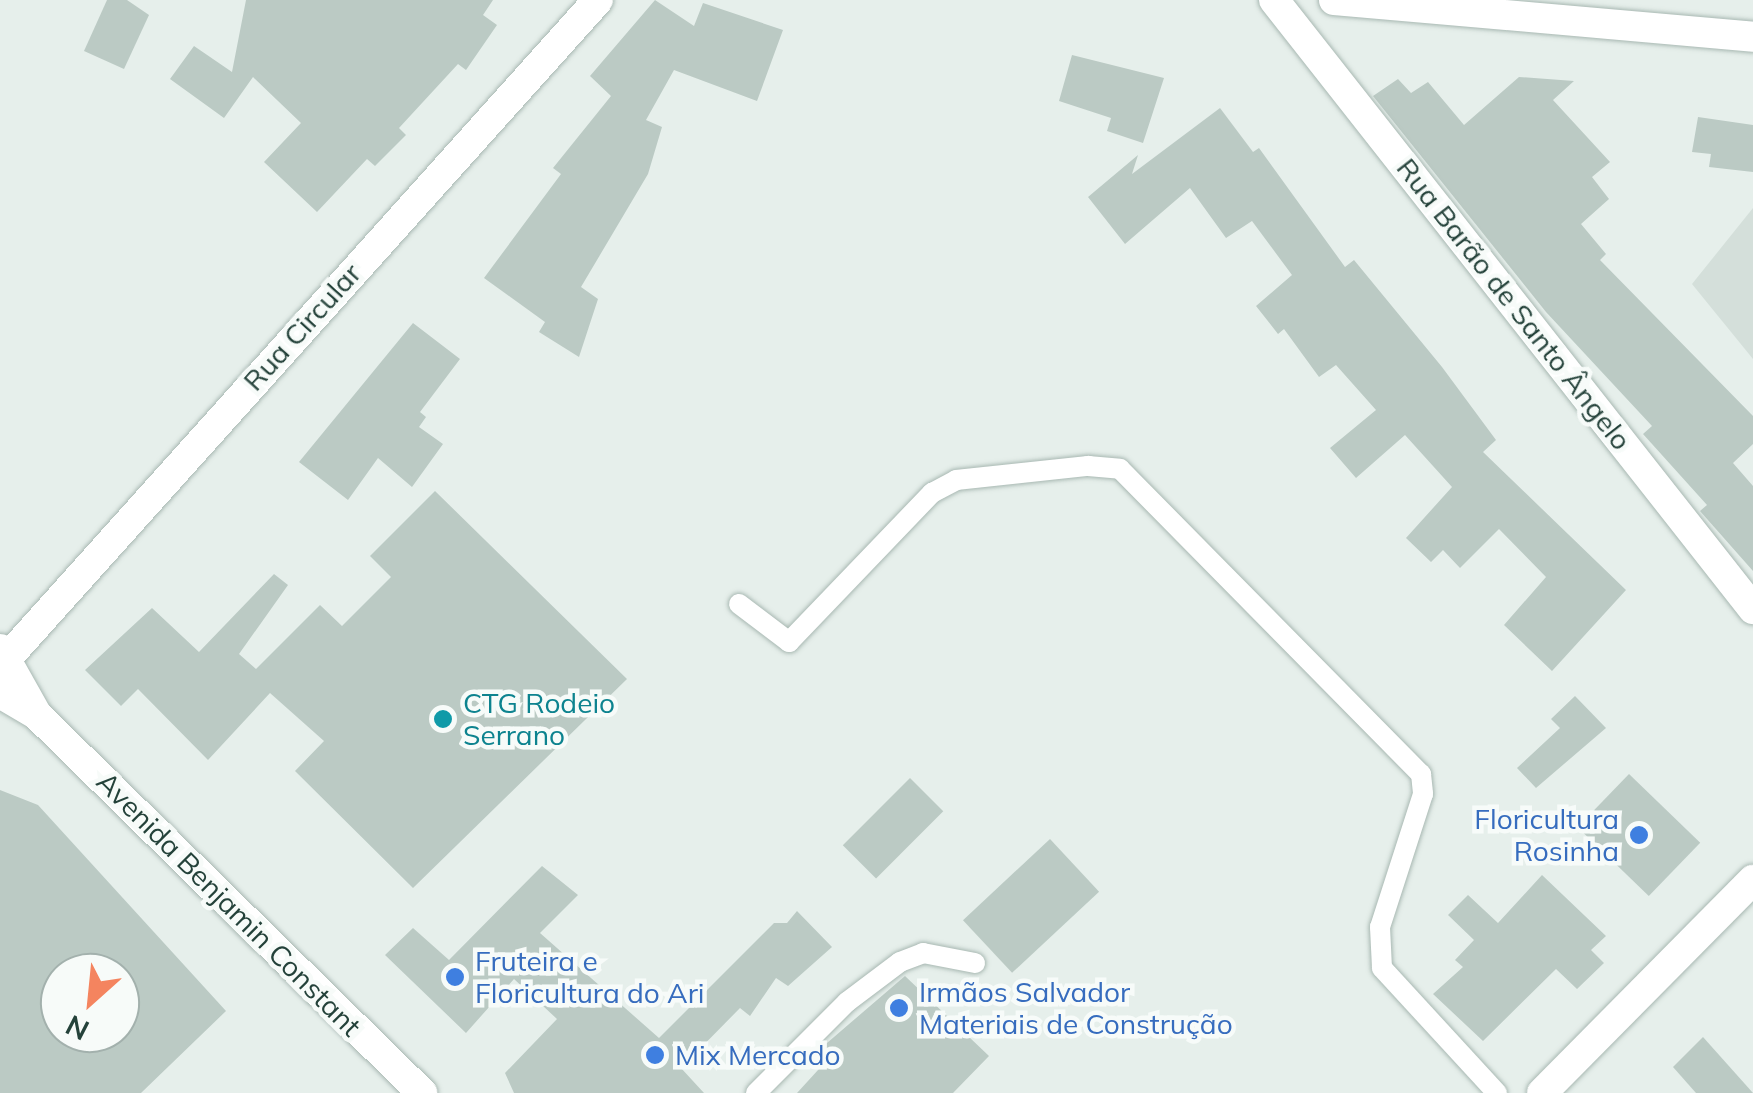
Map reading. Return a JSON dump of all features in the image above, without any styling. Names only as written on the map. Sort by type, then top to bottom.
[{"type":"street","name":"Rua Circular","points":[[3,657],[598,0]]},
{"type":"street","name":"Rua Barão de Santo Ângelo","points":[[1274,0],[1753,609]]},
{"type":"street","points":[[1334,0],[1753,37]]},
{"type":"street","name":"Avenida Benjamin Constant","points":[[3,657],[37,715]]},
{"type":"street","name":"Avenida Benjamin Constant","points":[[0,693],[37,715],[422,1093]]},
{"type":"street","points":[[1542,1093],[1753,880]]},
{"type":"lane","points":[[739,604],[789,642],[932,494],[956,480],[1088,466],[1120,469],[1421,774],[1423,794],[1380,927],[1382,968],[1497,1093]]},
{"type":"lane","points":[[756,1093],[847,1002],[900,962],[922,954],[975,963]]},
{"type":"shaded area","points":[[1753,208],[1753,359],[1692,284]]},
{"type":"building","points":[[107,0],[127,0],[149,15],[124,69],[84,51]]},
{"type":"building","points":[[246,0],[493,0],[483,15],[497,25],[466,70],[458,64],[399,128],[406,135],[375,166],[367,159],[317,212],[264,162],[301,123],[253,77],[224,118],[170,79],[194,46],[232,72]]},
{"type":"building","points":[[655,0],[694,26],[703,3],[783,30],[757,101],[674,70],[646,120],[662,127],[648,174],[581,287],[598,299],[579,357],[539,332],[545,322],[484,278],[561,174],[553,168],[611,96],[590,76]]},
{"type":"building","points":[[1072,55],[1164,78],[1143,143],[1107,131],[1111,118],[1059,101]]},
{"type":"building","points":[[1519,77],[1574,81],[1553,100],[1610,162],[1592,177],[1609,199],[1581,224],[1606,254],[1600,260],[1753,416],[1753,444],[1733,463],[1753,486],[1753,571],[1700,511],[1707,505],[1643,434],[1652,426],[1546,312],[1373,96],[1398,79],[1411,93],[1428,82],[1464,125]]},
{"type":"building","points":[[1220,108],[1253,152],[1259,148],[1345,267],[1354,260],[1442,367],[1496,440],[1483,452],[1626,590],[1552,671],[1504,625],[1546,577],[1499,529],[1460,568],[1443,550],[1431,562],[1406,538],[1452,487],[1405,435],[1356,478],[1330,448],[1376,410],[1336,365],[1319,377],[1284,329],[1278,334],[1256,306],[1292,275],[1252,221],[1226,238],[1190,188],[1125,244],[1088,197],[1138,155],[1132,174]]},
{"type":"building","points":[[1698,117],[1753,125],[1753,172],[1709,167],[1711,154],[1692,152]]},
{"type":"building","points":[[413,323],[460,359],[420,412],[426,417],[419,427],[443,444],[412,487],[378,458],[348,500],[299,462]]},
{"type":"building","name":"CTG Rodeio Serrano","points":[[435,491],[627,679],[413,888],[295,771],[324,741],[270,693],[208,760],[138,689],[121,706],[85,670],[152,608],[199,652],[274,574],[288,585],[239,654],[256,669],[320,605],[342,626],[391,577],[370,556]]},
{"type":"building","points":[[1575,696],[1606,728],[1536,788],[1517,768],[1560,728],[1551,719]]},
{"type":"building","name":"Floricultura Rosinha","points":[[1629,774],[1700,843],[1649,896],[1578,827]]},
{"type":"building","points":[[910,778],[943,811],[876,878],[843,845]]},
{"type":"building","points":[[0,790],[38,805],[226,1011],[141,1093],[0,1093]]},
{"type":"building","points":[[1050,839],[1099,892],[1012,973],[963,920]]},
{"type":"building","points":[[542,866],[578,895],[540,933],[659,1038],[774,923],[787,923],[797,911],[832,947],[788,986],[776,978],[750,1016],[740,1008],[681,1068],[704,1093],[514,1093],[505,1073],[557,1019],[514,979],[466,1033],[385,955],[413,928],[449,960]]},
{"type":"building","points":[[1542,875],[1606,936],[1591,950],[1604,963],[1577,989],[1556,969],[1483,1041],[1433,994],[1463,967],[1455,960],[1474,940],[1448,915],[1468,895],[1498,923]]},
{"type":"building","name":"Irmãos Salvador Materiais de Construção","points":[[905,976],[989,1056],[953,1093],[797,1093],[829,1058],[820,1049]]},
{"type":"building","points":[[1703,1037],[1753,1093],[1696,1093],[1673,1067]]},
{"type":"place","name":"CTG Rodeio Serrano","points":[[443,719]]},
{"type":"place","name":"Floricultura Rosinha","points":[[1639,835]]},
{"type":"place","name":"Fruteira e Floricultura do Ari","points":[[455,977]]},
{"type":"place","name":"Irmãos Salvador Materiais de Construção","points":[[899,1008]]},
{"type":"place","name":"Mix Mercado","points":[[655,1055]]}]
